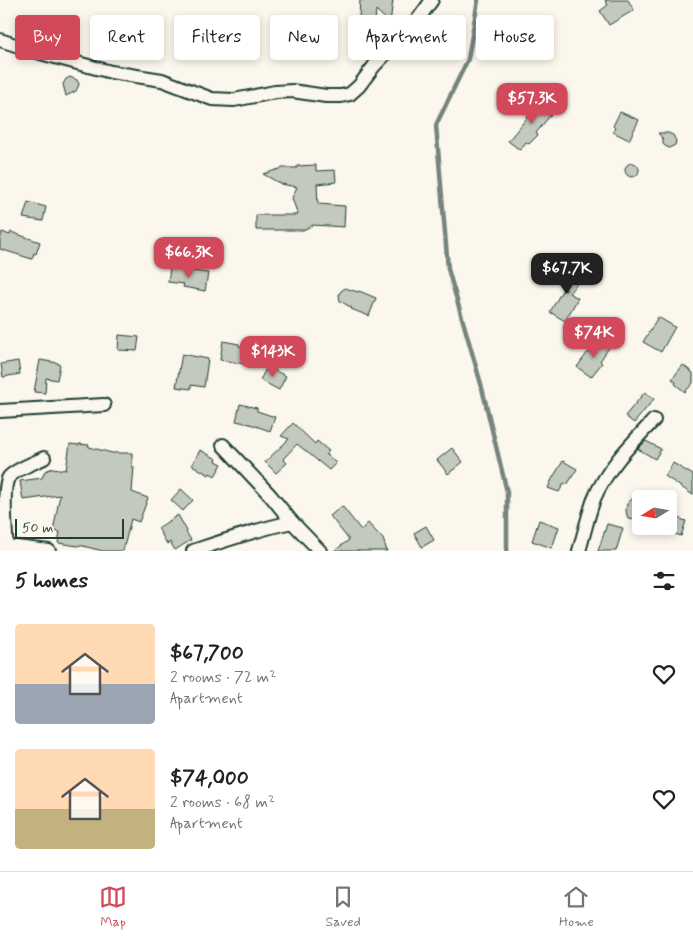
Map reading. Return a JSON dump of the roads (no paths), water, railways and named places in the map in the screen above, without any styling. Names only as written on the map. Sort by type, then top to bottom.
[{"type":"street","points":[[0,40],[111,72],[162,80],[212,99],[234,100],[275,92],[292,91],[326,96],[341,96],[350,94],[360,86],[374,66],[416,22],[432,0]]},
{"type":"street","points":[[0,411],[104,405]]},
{"type":"street","points":[[579,551],[594,500],[609,472],[626,449],[654,420]]},
{"type":"street","points":[[223,445],[320,551]]},
{"type":"street","points":[[44,458],[14,473],[7,480],[5,491],[4,548],[16,547],[49,551]]},
{"type":"street","points":[[193,551],[228,538],[292,522]]},
{"type":"waterway","points":[[478,0],[468,59],[436,125],[448,269],[481,384],[507,492],[507,551]]}]
